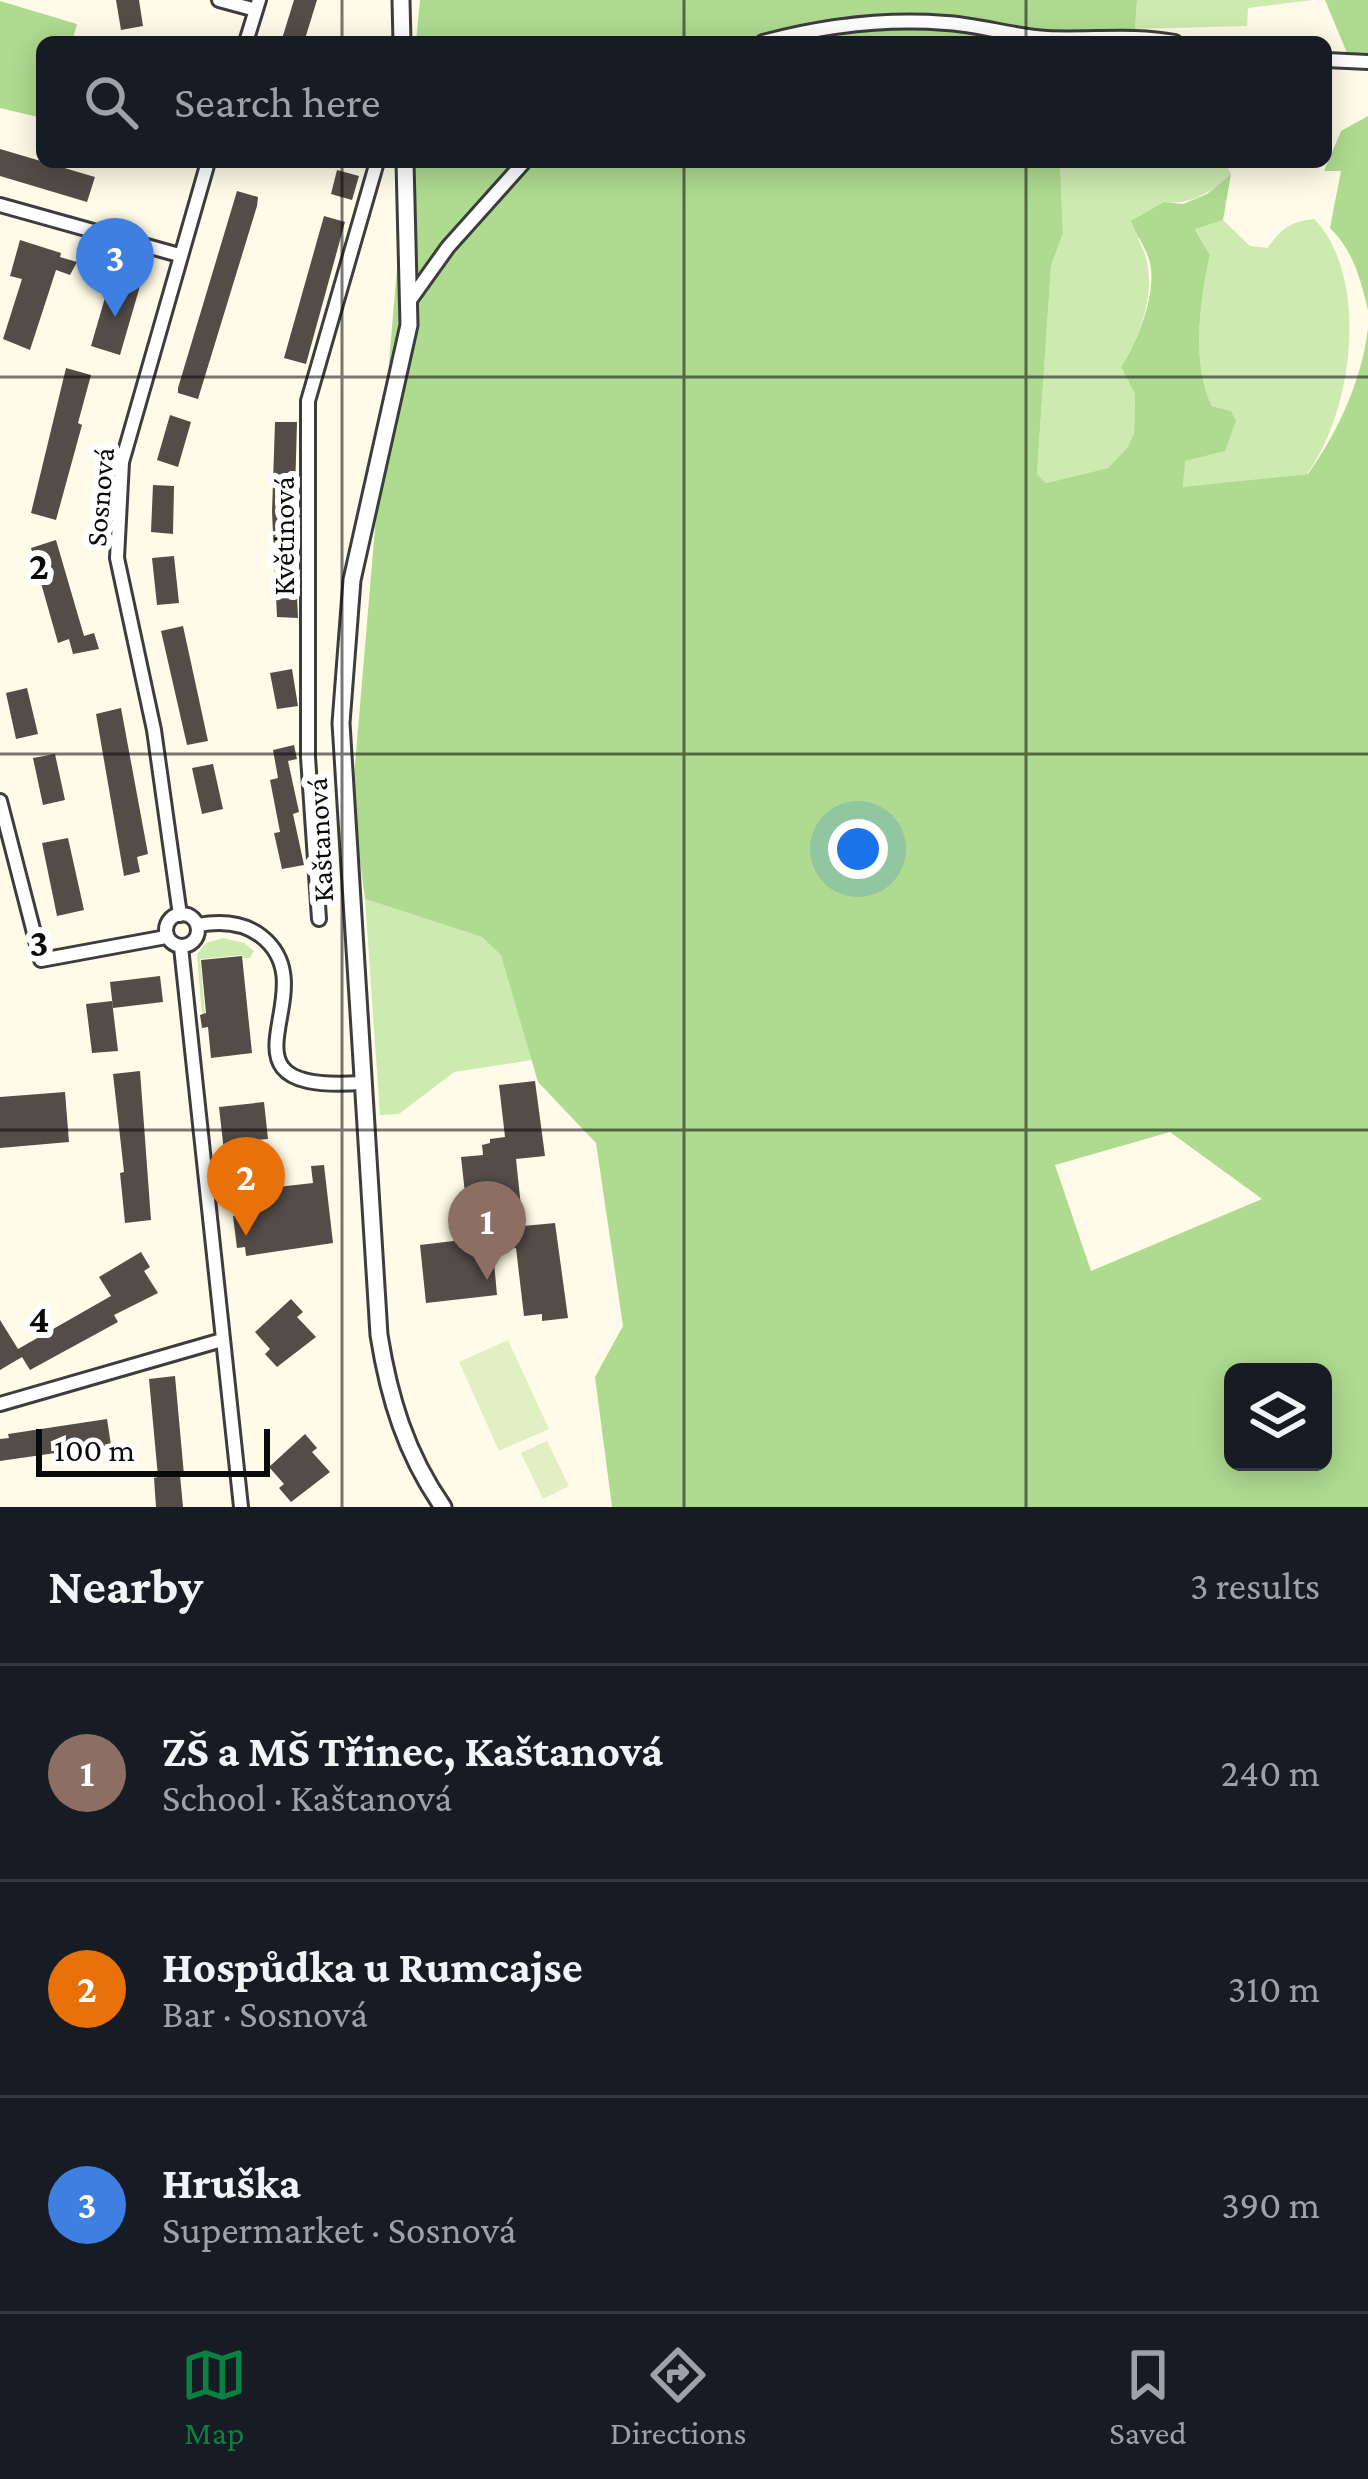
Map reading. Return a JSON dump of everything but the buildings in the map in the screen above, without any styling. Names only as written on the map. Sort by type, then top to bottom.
[{"type":"street","points":[[219,0],[257,5],[248,36]]},
{"type":"street","points":[[401,0],[402,36]]},
{"type":"street","points":[[789,36],[832,26],[892,22],[949,23],[1032,36]]},
{"type":"street","points":[[1332,60],[1368,62]]},
{"type":"street","name":"Sosnová","points":[[180,914],[154,730],[117,558],[122,462],[206,168]]},
{"type":"street","name":"Květinová","points":[[319,919],[309,801],[308,401],[375,168]]},
{"type":"street","name":"Kaštanová","points":[[405,168],[409,325],[352,580],[341,723],[379,1335],[388,1395],[405,1438],[443,1507]]},
{"type":"street","points":[[409,303],[448,247],[519,168]]},
{"type":"street","points":[[0,206],[179,255]]},
{"type":"street","points":[[0,801],[41,960],[166,937]]},
{"type":"street","points":[[181,947],[170,944],[166,937],[169,926],[180,914],[190,914],[198,926]]},
{"type":"street","points":[[198,926],[243,927],[261,936],[277,954],[286,988],[275,1046],[290,1074],[314,1085],[362,1083]]},
{"type":"street","points":[[181,947],[193,938],[198,926]]},
{"type":"street","points":[[181,947],[241,1507]]},
{"type":"street","points":[[0,1404],[222,1340]]},
{"type":"green space","points":[[420,0],[1137,0],[1135,29],[1098,36],[417,36]]},
{"type":"green space","points":[[1137,0],[1313,0],[1248,8],[1247,26],[1135,29]]},
{"type":"green space","points":[[1325,0],[1368,0],[1368,53],[1347,53]]},
{"type":"green space","points":[[0,1],[77,24],[74,36],[36,36],[36,117],[0,108]]},
{"type":"green space","points":[[1368,116],[1368,310],[1350,256],[1330,228],[1341,171],[1324,171],[1332,168],[1332,152],[1341,131]]},
{"type":"green space","points":[[405,168],[1060,168],[1063,233],[1051,266],[1037,474],[1046,483],[1108,468],[1134,433],[1135,394],[1121,367],[1140,328],[1151,269],[1131,221],[1164,202],[1183,204],[1207,194],[1231,174],[1223,220],[1195,229],[1210,255],[1201,311],[1201,371],[1212,406],[1231,411],[1236,421],[1225,451],[1185,461],[1183,487],[1308,474],[1347,405],[1368,328],[1368,1507],[612,1507],[595,1377],[623,1326],[596,1143],[538,1082],[501,955],[482,937],[365,899],[352,800]],"holes":[[[1170,1132],[1262,1199],[1091,1271],[1055,1165]]]},
{"type":"green space","points":[[1060,168],[1228,168],[1231,174],[1200,196],[1164,202],[1138,239],[1149,287],[1143,320],[1121,367],[1135,394],[1129,447],[1108,468],[1046,483],[1037,474],[1051,266],[1063,233]]},
{"type":"green space","points":[[1314,219],[1343,272],[1348,305],[1345,378],[1324,446],[1307,474],[1183,488],[1184,461],[1231,411],[1212,406],[1201,371],[1201,311],[1210,255],[1195,228],[1223,220],[1250,246],[1268,248],[1287,227]]},
{"type":"green space","points":[[365,899],[482,937],[502,955],[532,1060],[454,1072],[399,1114],[380,1115]]},
{"type":"green space","points":[[223,938],[254,951],[250,958],[200,959],[202,1015],[197,954],[206,943]]},
{"type":"green space","points":[[508,1340],[549,1429],[499,1451],[459,1362]]},
{"type":"green space","points":[[547,1441],[569,1486],[543,1499],[521,1453]]},
{"type":"place","name":"Hruška","points":[[115,317]]},
{"type":"place","name":"Hospůdka u Rumcajse","points":[[246,1236]]},
{"type":"place","name":"ZŠ a MŠ Třinec, Kaštanová","points":[[487,1280]]}]
